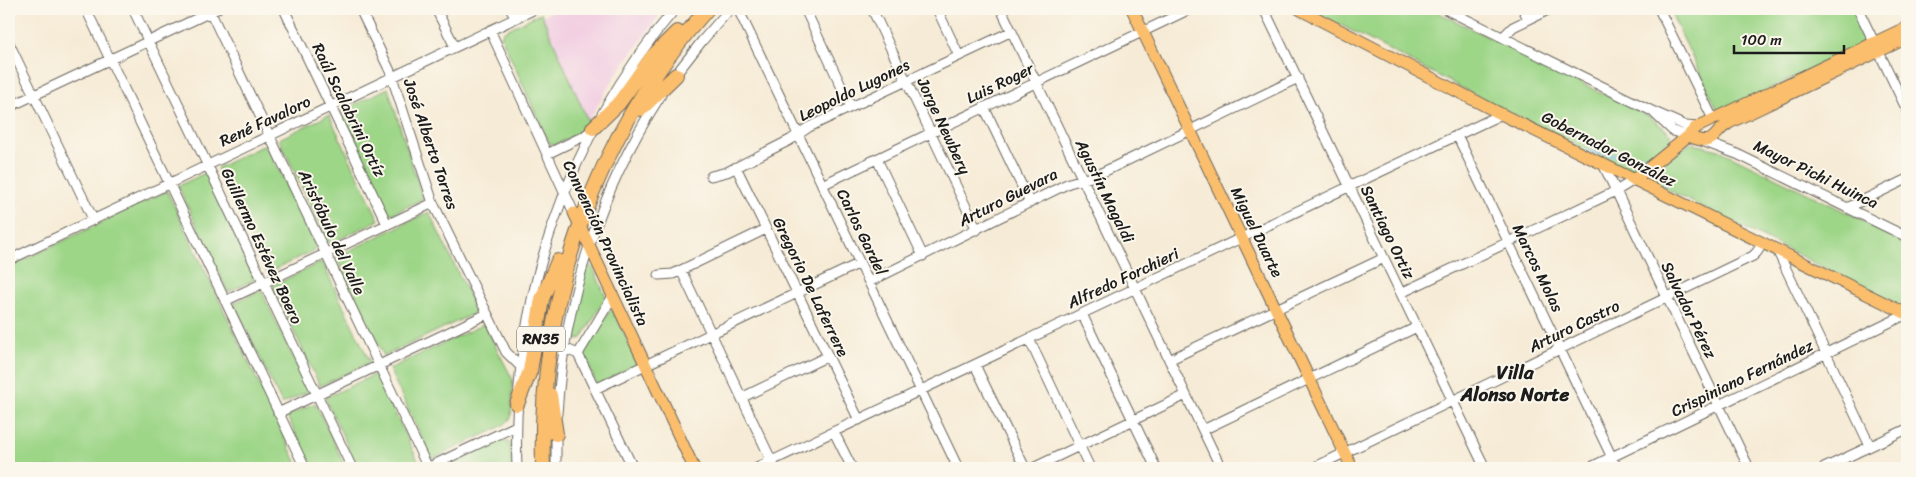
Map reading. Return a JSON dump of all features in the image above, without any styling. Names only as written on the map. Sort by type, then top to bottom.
[{"type":"highway","name":"RN35","points":[[542,468],[544,385],[557,301],[577,219],[599,156],[619,118],[650,68],[695,9]]},
{"type":"highway","name":"RN35","points":[[534,468],[534,416],[538,360],[547,305],[558,261],[616,141],[640,98],[680,42],[707,9]]},
{"type":"highway","points":[[594,128],[619,103],[650,59],[677,32]]},
{"type":"highway","points":[[594,187],[612,162],[643,107],[676,75]]},
{"type":"highway","points":[[517,404],[530,371],[542,299],[558,261]]},
{"type":"highway","points":[[556,434],[550,392],[558,326],[557,301]]},
{"type":"main road","name":"Miguel Duarte","points":[[1132,9],[1352,468]]},
{"type":"main road","name":"Gobernador González","points":[[1299,9],[1502,114],[1778,252],[1907,314]]},
{"type":"main road","points":[[1702,140],[1711,140],[1729,123],[1877,47],[1907,27]]},
{"type":"main road","points":[[1634,180],[1697,127],[1877,47],[1907,38]]},
{"type":"main road","points":[[1713,119],[1720,122],[1720,131]]},
{"type":"main road","name":"Mayor Pichi Huinca","points":[[1688,136],[1702,140]]},
{"type":"main road","name":"Convención Provincialista","points":[[577,219],[694,468]]},
{"type":"street","points":[[86,9],[305,468]]},
{"type":"street","name":"Guillermo Estévez Boero","points":[[133,9],[352,468]]},
{"type":"street","name":"Raúl Scalabrini Ortíz","points":[[284,9],[387,224]]},
{"type":"street","name":"José Alberto Torres","points":[[360,9],[392,77],[433,203],[506,352],[520,366]]},
{"type":"street","points":[[436,9],[455,47]]},
{"type":"street","points":[[511,9],[515,18]]},
{"type":"street","name":"René Favaloro","points":[[9,259],[535,9]]},
{"type":"street","points":[[517,468],[516,426],[520,366],[537,273],[550,230],[594,128],[630,69],[675,9]]},
{"type":"street","points":[[556,468],[556,434],[564,348],[577,286],[606,200],[652,110],[707,34],[730,9]]},
{"type":"street","name":"Carlos Gardel","points":[[738,9],[958,468]]},
{"type":"street","points":[[805,9],[851,107]]},
{"type":"street","name":"Jorge Newbery","points":[[872,9],[977,230]]},
{"type":"street","points":[[936,9],[959,56]]},
{"type":"street","name":"Agustín Magaldi","points":[[1001,9],[1221,468]]},
{"type":"street","name":"Luis Roger","points":[[822,185],[1190,9]]},
{"type":"street","name":"Santiago Ortiz","points":[[1264,9],[1485,468]]},
{"type":"street","name":"Mayor Pichi Huinca","points":[[1445,9],[1650,110],[1686,126],[1697,127]]},
{"type":"street","points":[[1523,9],[1528,20]]},
{"type":"street","points":[[1503,37],[1513,27],[1550,9]]},
{"type":"street","points":[[1659,9],[1713,119]]},
{"type":"street","points":[[1858,9],[1907,110]]},
{"type":"street","points":[[9,107],[212,10]]},
{"type":"street","name":"Aristóbulo del Valle","points":[[212,10],[428,468]]},
{"type":"street","name":"Convención Provincialista","points":[[490,30],[577,219]]},
{"type":"street","name":"Leopoldo Lugones","points":[[711,176],[723,174],[809,127],[1012,31]]},
{"type":"street","points":[[9,43],[93,219]]},
{"type":"street","name":"Arturo Guevara","points":[[869,282],[1069,183],[1095,176],[1298,78]]},
{"type":"street","points":[[984,108],[1030,203]]},
{"type":"street","name":"Mayor Pichi Huinca","points":[[1650,110],[1673,131],[1688,136]]},
{"type":"street","name":"Alfredo Forchieri","points":[[757,468],[774,465],[834,432],[921,390],[1502,114]]},
{"type":"street","points":[[547,154],[584,136],[594,128]]},
{"type":"street","name":"Mayor Pichi Huinca","points":[[1720,131],[1720,141],[1737,154]]},
{"type":"street","name":"Marcos Molas","points":[[1457,135],[1618,468]]},
{"type":"street","name":"Mayor Pichi Huinca","points":[[1702,140],[1737,154],[1907,237]]},
{"type":"street","points":[[877,159],[923,256]]},
{"type":"street","name":"Salvador Pérez","points":[[1603,164],[1749,468]]},
{"type":"street","name":"Gregorio De Laferrere","points":[[736,167],[859,420]]},
{"type":"street","points":[[1847,208],[1907,179]]},
{"type":"street","points":[[1401,293],[1616,191],[1634,180]]},
{"type":"street","points":[[225,301],[433,203]]},
{"type":"street","points":[[659,275],[669,276],[766,229]]},
{"type":"street","name":"Arturo Castro","points":[[1313,468],[1753,256],[1762,244]]},
{"type":"street","points":[[1778,252],[1870,446]]},
{"type":"street","points":[[1169,360],[1384,258]]},
{"type":"street","points":[[595,390],[860,263]]},
{"type":"street","points":[[681,270],[774,465]]},
{"type":"street","points":[[578,354],[613,296]]},
{"type":"street","points":[[278,413],[487,314]]},
{"type":"street","points":[[1082,314],[1156,468]]},
{"type":"street","name":"Crispiniano Fernández","points":[[1589,468],[1907,314]]},
{"type":"street","points":[[1203,430],[1417,327]]},
{"type":"street","points":[[1029,339],[1090,468]]},
{"type":"street","points":[[564,348],[578,354],[629,467]]},
{"type":"street","points":[[741,398],[828,356]]},
{"type":"street","points":[[975,365],[1025,468]]},
{"type":"street","points":[[1033,468],[1186,395]]},
{"type":"street","points":[[428,468],[516,426]]},
{"type":"street","points":[[1824,468],[1907,429]]},
{"type":"street","points":[[834,432],[852,468]]},
{"type":"shaded area","points":[[557,9],[664,9],[617,73],[588,121],[542,16]]},
{"type":"green space","points":[[1310,9],[1431,9],[1650,117],[1670,133],[1672,140],[1637,169],[1632,171],[1625,169],[1487,101]]},
{"type":"green space","points":[[1669,9],[1854,9],[1870,41],[1719,113]]},
{"type":"green space","points":[[541,13],[588,121],[592,123],[587,129],[554,145],[549,143],[501,36],[504,31]]},
{"type":"green space","points":[[388,88],[423,199],[390,215],[341,111]]},
{"type":"green space","points":[[329,115],[379,220],[329,244],[279,139]]},
{"type":"green space","points":[[1690,143],[1719,150],[1907,242],[1907,309],[1652,182],[1649,178],[1652,172]]},
{"type":"green space","points":[[266,144],[317,249],[267,273],[217,168]]},
{"type":"green space","points":[[205,173],[256,279],[228,292],[178,186]]},
{"type":"green space","points":[[167,191],[299,468],[9,468],[9,267]]},
{"type":"green space","points":[[429,212],[477,312],[384,356],[336,257]]},
{"type":"green space","points":[[322,262],[370,362],[320,386],[272,286]]},
{"type":"green space","points":[[587,267],[593,268],[606,297],[582,338],[577,340],[572,336],[580,292]]},
{"type":"green space","points":[[261,290],[309,391],[282,404],[234,303]]},
{"type":"green space","points":[[610,310],[614,312],[638,363],[599,384],[596,383],[583,354]]},
{"type":"green space","points":[[484,324],[513,380],[511,418],[496,429],[432,459],[389,369]]},
{"type":"green space","points":[[376,374],[420,465],[414,468],[358,468],[325,398]]},
{"type":"green space","points":[[315,403],[346,468],[312,468],[287,416]]},
{"type":"green space","points":[[501,440],[510,443],[512,468],[443,468]]},
{"type":"waterway","points":[[1587,151],[1621,156],[1647,156]]},
{"type":"waterway","points":[[1662,169],[1664,173],[1664,189]]},
{"type":"district","name":"Villa Alonso Norte","points":[[1515,383]]}]
